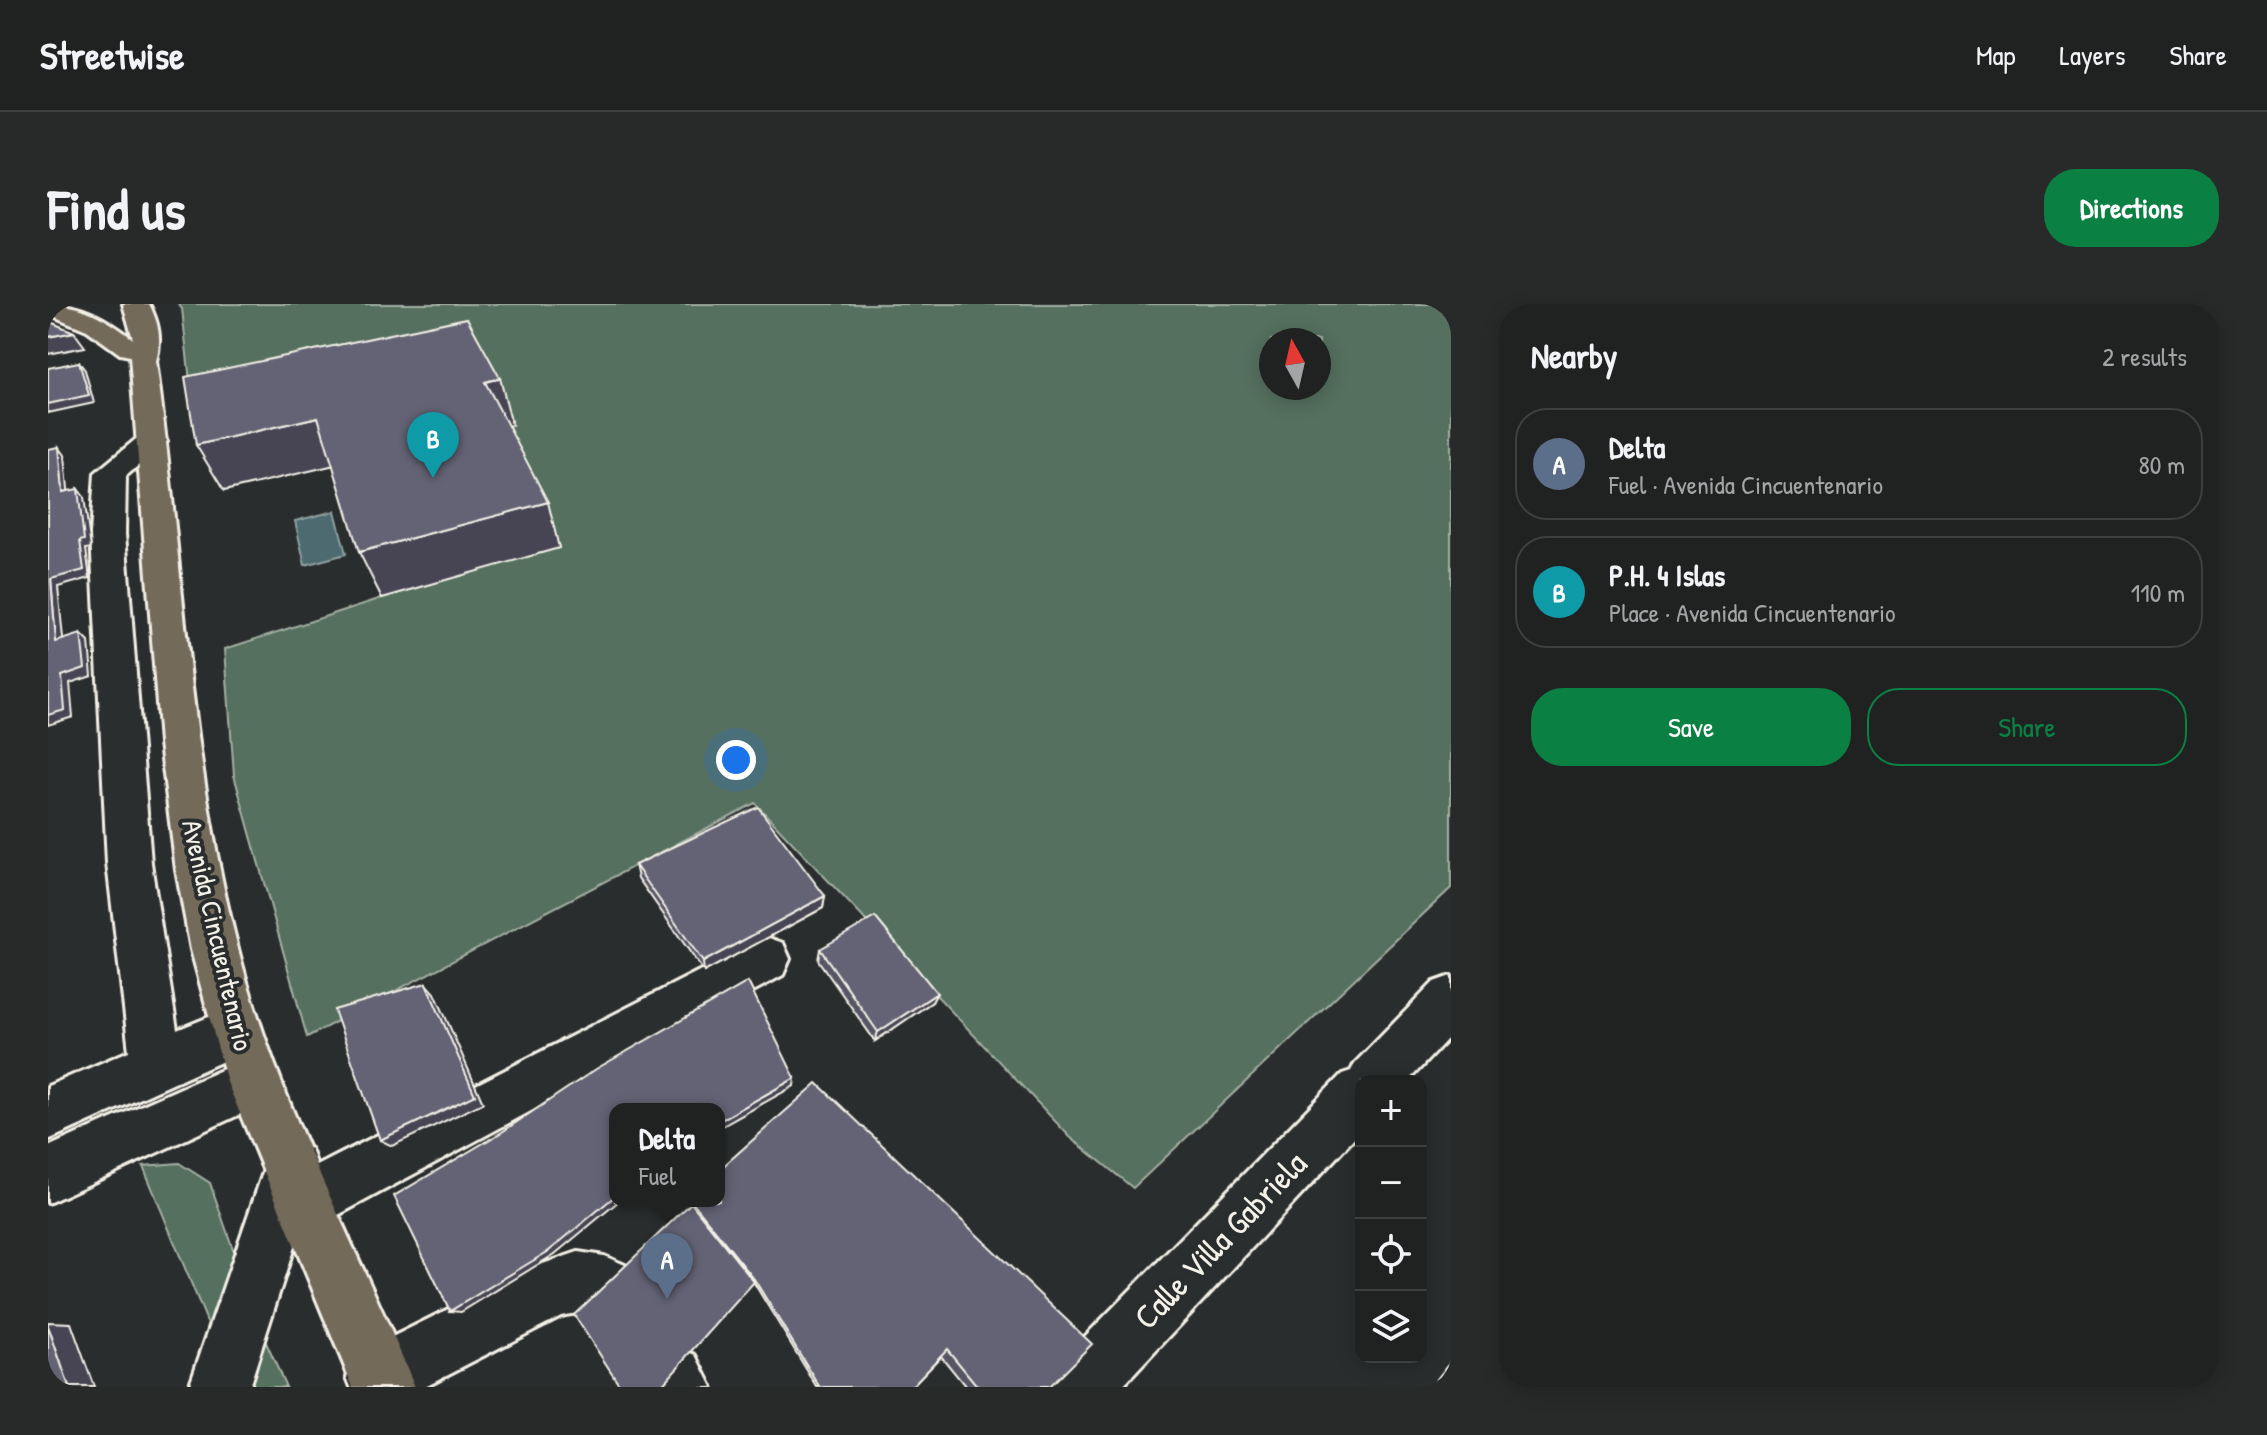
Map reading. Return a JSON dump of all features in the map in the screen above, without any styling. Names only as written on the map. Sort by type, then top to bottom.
[{"type":"main road","name":"Avenida Cincuentenario","points":[[101,304],[115,314],[140,351]]},
{"type":"main road","name":"Avenida Cincuentenario","points":[[136,304],[144,317],[140,351],[152,441],[172,680],[198,871],[236,1030],[253,1082],[381,1382]]},
{"type":"main road","points":[[48,305],[96,324],[140,351],[156,304]]},
{"type":"street","points":[[152,441],[111,473],[108,534],[129,863],[157,1065]]},
{"type":"street","points":[[219,1384],[298,1186],[766,959]]},
{"type":"street","points":[[1380,1075],[1445,1016]]},
{"type":"street","points":[[48,1113],[236,1030]]},
{"type":"street","points":[[48,1175],[253,1082]]},
{"type":"street","name":"Calle Villa Gabriela","points":[[1079,1387],[1355,1099]]},
{"type":"street","points":[[381,1382],[552,1289],[578,1282],[604,1286]]},
{"type":"street","points":[[672,1387],[674,1377],[681,1387]]},
{"type":"green space","points":[[178,304],[1451,304],[1451,888],[1133,1188],[1070,1137],[755,803],[307,1037],[234,775],[225,649],[382,598],[559,547],[498,428],[195,427],[182,309]]},
{"type":"green space","points":[[179,1163],[210,1183],[234,1252],[217,1346],[143,1166]]},
{"type":"green space","points":[[260,1329],[286,1387],[239,1387]]},
{"type":"water","points":[[335,511],[346,554],[305,565],[295,521]]},
{"type":"building","points":[[467,318],[500,378],[485,382],[548,502],[359,552],[318,417],[196,445],[185,377]]},
{"type":"building","points":[[48,321],[74,332],[48,337]]},
{"type":"building","points":[[79,362],[89,395],[48,404],[48,368]]},
{"type":"building","points":[[59,447],[63,492],[78,489],[84,570],[51,579],[56,642],[81,634],[85,668],[62,676],[65,710],[48,715],[48,449]]},
{"type":"building","points":[[758,807],[825,896],[703,962],[635,865]]},
{"type":"building","points":[[875,917],[937,993],[878,1032],[820,949]]},
{"type":"building","points":[[748,982],[795,1078],[725,1118],[725,1103],[609,1103],[609,1201],[549,1251],[450,1311],[394,1196],[502,1132],[596,1069]]},
{"type":"building","points":[[426,983],[475,1095],[380,1140],[334,1010]]},
{"type":"building","points":[[817,1083],[1092,1344],[1049,1387],[978,1387],[947,1349],[911,1387],[820,1387],[754,1279],[697,1207],[725,1207],[725,1165]]},
{"type":"building","points":[[687,1207],[694,1207],[754,1282],[660,1387],[621,1387],[574,1315]]},
{"type":"building","points":[[48,1326],[69,1387],[48,1387]]},
{"type":"place","name":"P.H. 4 Islas","points":[[433,478]]},
{"type":"place","name":"Delta","points":[[667,1299]]}]
